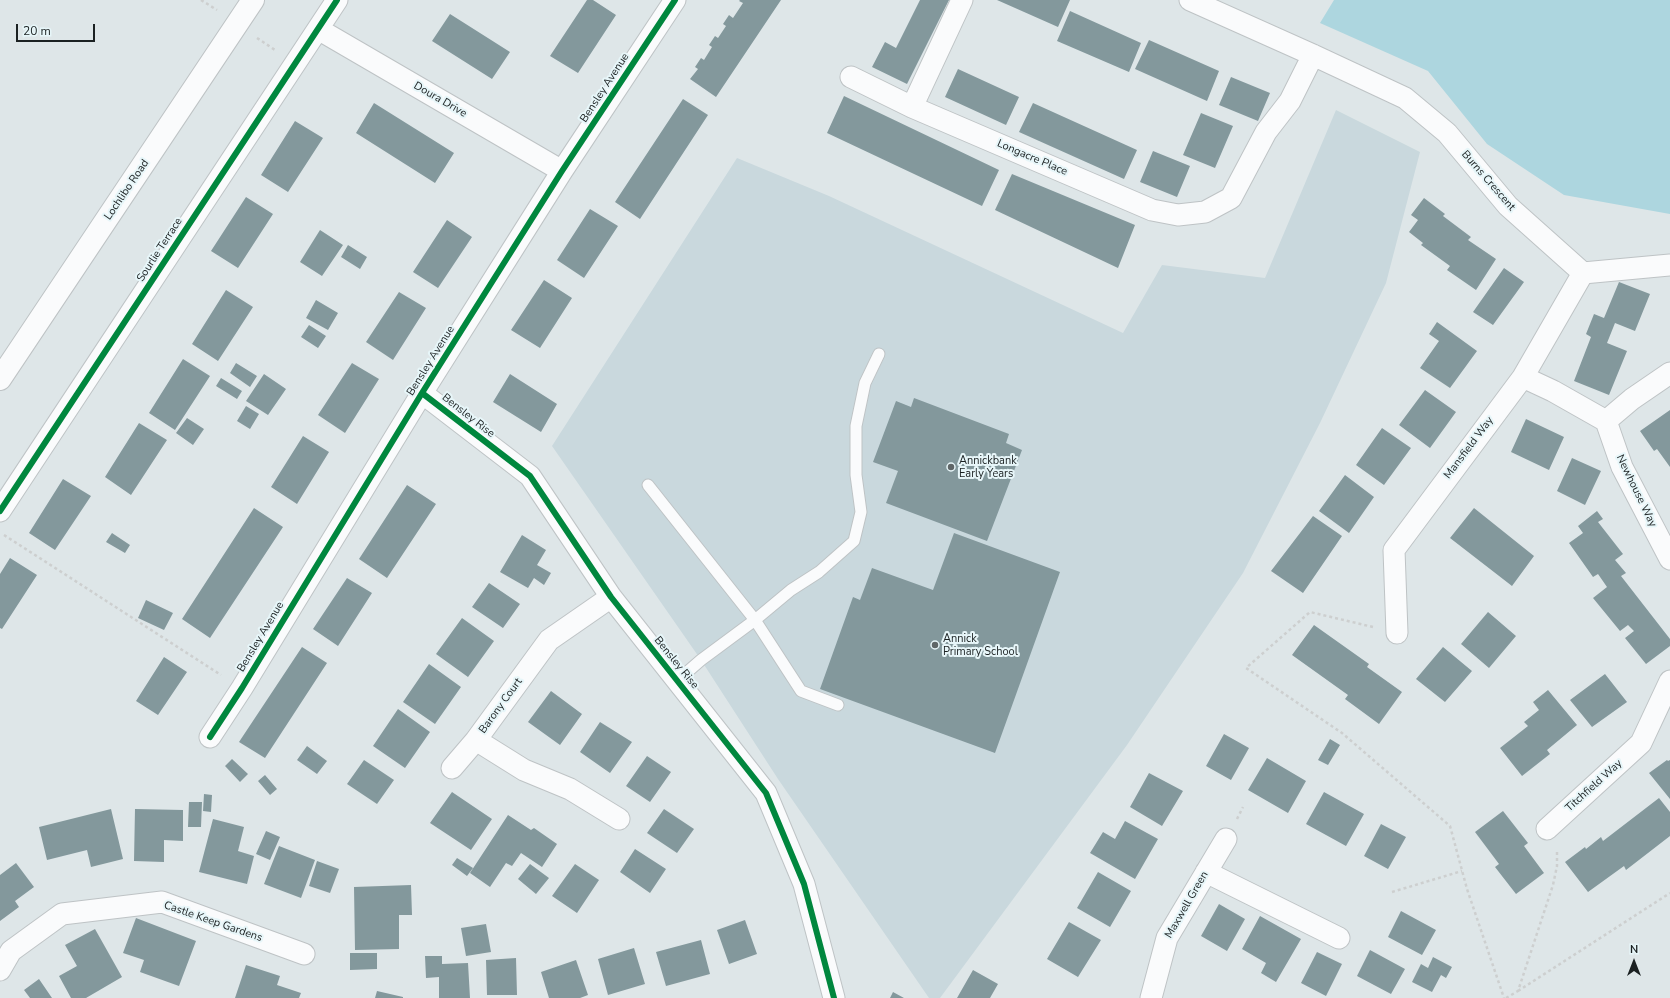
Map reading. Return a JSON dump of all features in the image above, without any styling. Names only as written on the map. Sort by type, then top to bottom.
[{"type":"street","name":"Lochlibo Road","points":[[0,379],[253,0]]},
{"type":"street","name":"Sourlie Terrace","points":[[0,511],[337,0]]},
{"type":"street","name":"Bensley Avenue","points":[[210,737],[242,688],[422,393],[562,172],[675,0]]},
{"type":"street","points":[[912,107],[962,0]]},
{"type":"street","name":"Burns Crescent","points":[[1190,0],[1405,98],[1447,133],[1508,206],[1583,273]]},
{"type":"street","name":"Doura Drive","points":[[318,29],[562,172]]},
{"type":"street","name":"Longacre Place","points":[[851,77],[912,107],[1152,210],[1178,215],[1205,212],[1231,198],[1266,132],[1290,101],[1313,55]]},
{"type":"street","points":[[1583,273],[1670,265]]},
{"type":"street","name":"Mansfield Way","points":[[1397,633],[1394,550],[1523,377],[1583,273]]},
{"type":"street","points":[[1523,377],[1553,391],[1606,421],[1632,399],[1670,373]]},
{"type":"street","name":"Bensley Rise","points":[[422,393],[530,476],[610,597],[678,680],[766,793],[804,884],[828,996]]},
{"type":"street","name":"Newhouse Way","points":[[1606,421],[1622,467],[1670,559]]},
{"type":"street","name":"Barony Court","points":[[610,597],[549,640],[476,740],[524,770],[570,789],[619,819]]},
{"type":"street","name":"Titchfield Way","points":[[1547,829],[1641,743],[1670,681]]},
{"type":"street","points":[[452,768],[476,740]]},
{"type":"street","name":"Maxwell Green","points":[[1151,998],[1167,938],[1226,839]]},
{"type":"street","points":[[1206,872],[1339,938]]},
{"type":"street","name":"Castle Keep Gardens","points":[[0,970],[11,951],[62,914],[162,902],[304,954]]},
{"type":"lane","points":[[678,680],[701,660],[755,620],[791,590],[819,572],[854,541],[861,512],[856,475],[856,426],[865,383],[879,354]]},
{"type":"lane","points":[[648,485],[755,620],[801,691],[838,705]]},
{"type":"path","points":[[0,532],[242,688]]},
{"type":"path","points":[[1397,633],[1310,612],[1246,668],[1342,733],[1450,826],[1462,871],[1505,998],[1670,893]]},
{"type":"path","points":[[1518,991],[1553,885],[1557,866],[1558,844],[1547,829]]},
{"type":"path","points":[[1392,892],[1462,871]]},
{"type":"shaded area","points":[[1334,0],[1670,0],[1670,214],[1564,195],[1487,144],[1428,71],[1320,23]]},
{"type":"shaded area","points":[[1336,110],[1420,152],[1386,283],[1320,423],[1243,573],[1127,745],[940,998],[929,998],[778,779],[701,660],[552,446],[737,158],[829,196],[1123,333],[1162,265],[1265,278]]},
{"type":"building","points":[[587,0],[593,0],[616,15],[578,73],[550,56]]},
{"type":"building","points":[[781,0],[716,97],[690,79],[698,69],[695,67],[701,58],[704,60],[712,47],[709,45],[715,36],[718,38],[726,26],[723,24],[729,15],[733,18],[743,3],[739,1]]},
{"type":"building","points":[[920,0],[949,0],[907,84],[872,67],[885,42],[896,48]]},
{"type":"building","points":[[997,0],[1070,0],[1058,27]]},
{"type":"building","points":[[1070,11],[1141,43],[1129,72],[1057,41]]},
{"type":"building","points":[[450,14],[510,52],[492,79],[432,41]]},
{"type":"building","points":[[1149,40],[1219,71],[1207,101],[1135,69]]},
{"type":"building","points":[[958,69],[1019,97],[1006,125],[945,97]]},
{"type":"building","points":[[1231,77],[1270,93],[1258,121],[1219,105]]},
{"type":"building","points":[[844,96],[999,170],[982,206],[827,133]]},
{"type":"building","points":[[683,99],[708,115],[640,219],[615,202]]},
{"type":"building","points":[[374,103],[454,153],[435,183],[356,133]]},
{"type":"building","points":[[1033,103],[1137,150],[1124,179],[1019,132]]},
{"type":"building","points":[[1201,113],[1233,126],[1215,168],[1183,155]]},
{"type":"building","points":[[295,121],[323,138],[288,192],[261,175]]},
{"type":"building","points":[[1153,151],[1190,166],[1177,197],[1140,182]]},
{"type":"building","points":[[1012,174],[1135,225],[1118,268],[995,210]]},
{"type":"building","points":[[246,197],[273,214],[238,268],[211,251]]},
{"type":"building","points":[[1424,198],[1445,214],[1443,216],[1471,237],[1468,240],[1496,259],[1476,290],[1447,270],[1450,266],[1421,245],[1423,243],[1409,232],[1418,220],[1411,215]]},
{"type":"building","points":[[590,209],[618,226],[584,278],[557,260]]},
{"type":"building","points":[[447,220],[472,237],[438,288],[413,272]]},
{"type":"building","points":[[320,230],[343,245],[322,276],[300,262]]},
{"type":"building","points":[[348,245],[367,257],[360,269],[341,257]]},
{"type":"building","points":[[1504,268],[1524,282],[1493,325],[1473,312]]},
{"type":"building","points":[[544,280],[572,298],[540,348],[511,330]]},
{"type":"building","points":[[1619,282],[1650,294],[1635,331],[1615,323],[1607,343],[1627,351],[1609,395],[1574,381],[1591,337],[1586,334],[1594,314],[1604,318]]},
{"type":"building","points":[[226,290],[253,307],[218,361],[192,344]]},
{"type":"building","points":[[399,292],[426,308],[393,360],[366,342]]},
{"type":"building","points":[[316,300],[338,313],[328,330],[306,318]]},
{"type":"building","points":[[1437,322],[1477,351],[1450,388],[1420,368],[1439,341],[1429,334]]},
{"type":"building","points":[[309,325],[326,336],[318,348],[301,337]]},
{"type":"building","points":[[183,359],[210,376],[175,430],[149,413]]},
{"type":"building","points":[[236,363],[257,376],[250,387],[230,373]]},
{"type":"building","points":[[352,363],[379,379],[345,433],[318,415]]},
{"type":"building","points":[[264,374],[286,389],[268,415],[246,401]]},
{"type":"building","points":[[510,374],[557,404],[541,432],[493,402]]},
{"type":"building","points":[[221,378],[242,391],[237,399],[216,386]]},
{"type":"building","points":[[1425,390],[1456,412],[1430,448],[1399,425]]},
{"type":"building","name":"Annickbank Early Years","points":[[914,398],[1009,434],[1006,443],[1022,450],[987,541],[886,503],[898,471],[873,462],[896,401],[911,407]]},
{"type":"building","points":[[246,406],[259,414],[250,429],[237,421]]},
{"type":"building","points":[[1670,410],[1670,467],[1657,449],[1654,451],[1640,431]]},
{"type":"building","points":[[187,418],[204,429],[193,445],[176,433]]},
{"type":"building","points":[[1526,419],[1564,437],[1549,470],[1511,452]]},
{"type":"building","points":[[139,423],[167,440],[131,495],[105,477]]},
{"type":"building","points":[[1382,428],[1411,448],[1384,485],[1356,465]]},
{"type":"building","points":[[303,436],[329,452],[297,504],[271,487]]},
{"type":"building","points":[[1572,458],[1601,471],[1585,505],[1557,491]]},
{"type":"building","points":[[1345,475],[1374,497],[1349,533],[1319,511]]},
{"type":"building","points":[[63,479],[91,496],[55,550],[29,533]]},
{"type":"building","points":[[407,485],[436,504],[387,578],[359,559]]},
{"type":"building","points":[[254,508],[283,527],[210,638],[182,619]]},
{"type":"building","points":[[1474,508],[1534,556],[1512,586],[1450,538]]},
{"type":"building","points":[[1597,511],[1603,519],[1598,522],[1623,554],[1615,560],[1626,573],[1621,576],[1670,639],[1670,646],[1646,664],[1625,638],[1634,631],[1628,625],[1620,631],[1593,598],[1607,587],[1598,574],[1593,577],[1569,543],[1583,533],[1578,526]]},
{"type":"building","points":[[1313,516],[1342,536],[1303,593],[1271,571]]},
{"type":"building","points":[[112,533],[130,545],[125,553],[106,542]]},
{"type":"building","name":"Annick Primary School","points":[[954,533],[1060,572],[995,753],[820,689],[853,597],[860,600],[872,568],[933,590]]},
{"type":"building","points":[[522,535],[546,550],[537,565],[551,573],[544,585],[534,578],[528,588],[500,572]]},
{"type":"building","points":[[10,558],[37,575],[2,629],[0,628],[0,574]]},
{"type":"building","points":[[347,578],[372,593],[338,646],[313,629]]},
{"type":"building","points":[[489,583],[520,604],[503,628],[472,607]]},
{"type":"building","points":[[146,600],[173,613],[164,630],[138,618]]},
{"type":"building","points":[[1488,612],[1516,636],[1489,668],[1461,644]]},
{"type":"building","points":[[462,618],[494,641],[468,677],[436,654]]},
{"type":"building","points":[[1314,625],[1369,664],[1367,667],[1402,692],[1379,724],[1345,699],[1348,695],[1292,655]]},
{"type":"building","points":[[302,647],[327,663],[265,758],[239,742]]},
{"type":"building","points":[[1443,647],[1472,671],[1445,702],[1416,679]]},
{"type":"building","points":[[164,657],[187,672],[158,715],[136,701]]},
{"type":"building","points":[[429,664],[461,687],[435,724],[403,702]]},
{"type":"building","points":[[1605,674],[1627,702],[1592,727],[1570,700]]},
{"type":"building","points":[[1548,690],[1577,725],[1547,750],[1550,754],[1522,776],[1500,748],[1528,726],[1524,722],[1539,710],[1533,702]]},
{"type":"building","points":[[551,691],[582,714],[560,745],[528,722]]},
{"type":"building","points":[[398,709],[430,732],[405,768],[373,746]]},
{"type":"building","points":[[600,722],[632,742],[610,773],[580,752]]},
{"type":"building","points":[[1224,734],[1249,748],[1231,780],[1206,766]]},
{"type":"building","points":[[1330,739],[1340,745],[1328,765],[1318,760]]},
{"type":"building","points":[[307,746],[327,761],[317,774],[297,760]]},
{"type":"building","points":[[647,756],[671,772],[650,802],[626,786]]},
{"type":"building","points":[[1267,758],[1306,781],[1288,813],[1248,790]]},
{"type":"building","points":[[232,759],[248,774],[240,782],[225,766]]},
{"type":"building","points":[[364,760],[394,780],[377,804],[347,784]]},
{"type":"building","points":[[1667,760],[1670,760],[1670,799],[1649,773]]},
{"type":"building","points":[[1149,773],[1183,791],[1162,826],[1130,807]]},
{"type":"building","points":[[265,775],[277,789],[270,795],[258,781]]},
{"type":"building","points":[[452,792],[492,819],[471,850],[430,823]]},
{"type":"building","points":[[1324,792],[1364,814],[1346,846],[1306,824]]},
{"type":"building","points":[[204,794],[212,795],[211,812],[203,811]]},
{"type":"building","points":[[1659,798],[1670,812],[1670,836],[1626,870],[1624,866],[1588,892],[1565,862],[1585,847],[1586,849],[1601,837],[1603,841]]},
{"type":"building","points":[[189,802],[202,802],[201,827],[188,827]]},
{"type":"building","points":[[111,809],[123,859],[91,867],[87,850],[47,860],[39,827]]},
{"type":"building","points":[[135,809],[183,810],[183,841],[164,840],[164,862],[134,861]]},
{"type":"building","points":[[664,809],[694,829],[677,853],[647,833]]},
{"type":"building","points":[[1503,811],[1528,843],[1524,846],[1544,873],[1516,894],[1495,867],[1499,864],[1475,832]]},
{"type":"building","points":[[508,815],[531,830],[534,828],[557,844],[542,867],[521,853],[512,866],[506,863],[490,887],[470,873]]},
{"type":"building","points":[[213,819],[244,827],[238,851],[254,856],[247,884],[199,872]]},
{"type":"building","points":[[1125,821],[1158,839],[1135,879],[1090,853],[1103,832],[1115,839]]},
{"type":"building","points":[[1381,824],[1406,837],[1388,869],[1364,856]]},
{"type":"building","points":[[266,831],[280,837],[270,860],[256,854]]},
{"type":"building","points":[[279,846],[315,860],[301,898],[264,884]]},
{"type":"building","points":[[635,849],[666,869],[650,893],[620,872]]},
{"type":"building","points":[[457,858],[473,868],[467,876],[452,865]]},
{"type":"building","points":[[317,861],[339,869],[330,893],[309,886]]},
{"type":"building","points":[[16,863],[34,887],[15,901],[19,907],[0,921],[0,875]]},
{"type":"building","points":[[530,864],[549,878],[536,894],[518,879]]},
{"type":"building","points":[[575,864],[599,880],[577,913],[552,896]]},
{"type":"building","points":[[1098,872],[1131,891],[1110,927],[1077,908]]},
{"type":"building","points":[[411,885],[412,915],[399,915],[399,949],[355,950],[354,887]]},
{"type":"building","points":[[1219,904],[1245,919],[1227,951],[1201,936]]},
{"type":"building","points":[[1401,911],[1436,930],[1422,955],[1388,937]]},
{"type":"building","points":[[1260,916],[1301,939],[1276,982],[1261,973],[1266,963],[1242,949]]},
{"type":"building","points":[[136,918],[196,941],[179,986],[140,972],[144,960],[123,953]]},
{"type":"building","points":[[745,920],[757,954],[729,964],[717,930]]},
{"type":"building","points":[[1069,922],[1101,940],[1078,977],[1047,959]]},
{"type":"building","points":[[486,924],[491,952],[466,956],[461,928]]},
{"type":"building","points":[[95,929],[122,977],[86,998],[71,998],[59,976],[77,966],[65,945]]},
{"type":"building","points":[[701,940],[710,974],[666,986],[656,952]]},
{"type":"building","points":[[634,948],[645,984],[608,995],[598,959]]},
{"type":"building","points":[[1370,950],[1405,969],[1391,994],[1357,976]]},
{"type":"building","points":[[1317,952],[1342,964],[1326,996],[1301,983]]},
{"type":"building","points":[[350,953],[377,953],[377,969],[350,970]]},
{"type":"building","points":[[425,956],[442,956],[442,964],[468,963],[470,998],[439,998],[439,977],[426,978]]},
{"type":"building","points":[[1433,957],[1452,967],[1446,978],[1441,975],[1432,992],[1412,982],[1421,964],[1428,968]]},
{"type":"building","points":[[516,958],[517,995],[487,995],[486,960]]},
{"type":"building","points":[[576,960],[588,995],[580,998],[549,998],[541,972]]},
{"type":"building","points":[[246,965],[280,976],[277,985],[301,993],[299,998],[235,998]]},
{"type":"building","points":[[973,970],[998,984],[990,998],[957,998]]},
{"type":"building","points":[[39,979],[52,998],[30,998],[24,990]]},
{"type":"building","points":[[377,991],[403,997],[403,998],[375,998]]},
{"type":"building","points":[[893,992],[904,998],[890,998]]},
{"type":"cycle path","points":[[0,511],[337,0]]},
{"type":"cycle path","points":[[210,737],[242,688],[422,393],[562,171],[675,0]]},
{"type":"cycle path","points":[[422,393],[530,476],[611,597],[766,793],[804,884],[834,998]]},
{"type":"place","name":"Annickbank Early Years","points":[[951,467]]},
{"type":"place","name":"Annick Primary School","points":[[935,645]]}]
